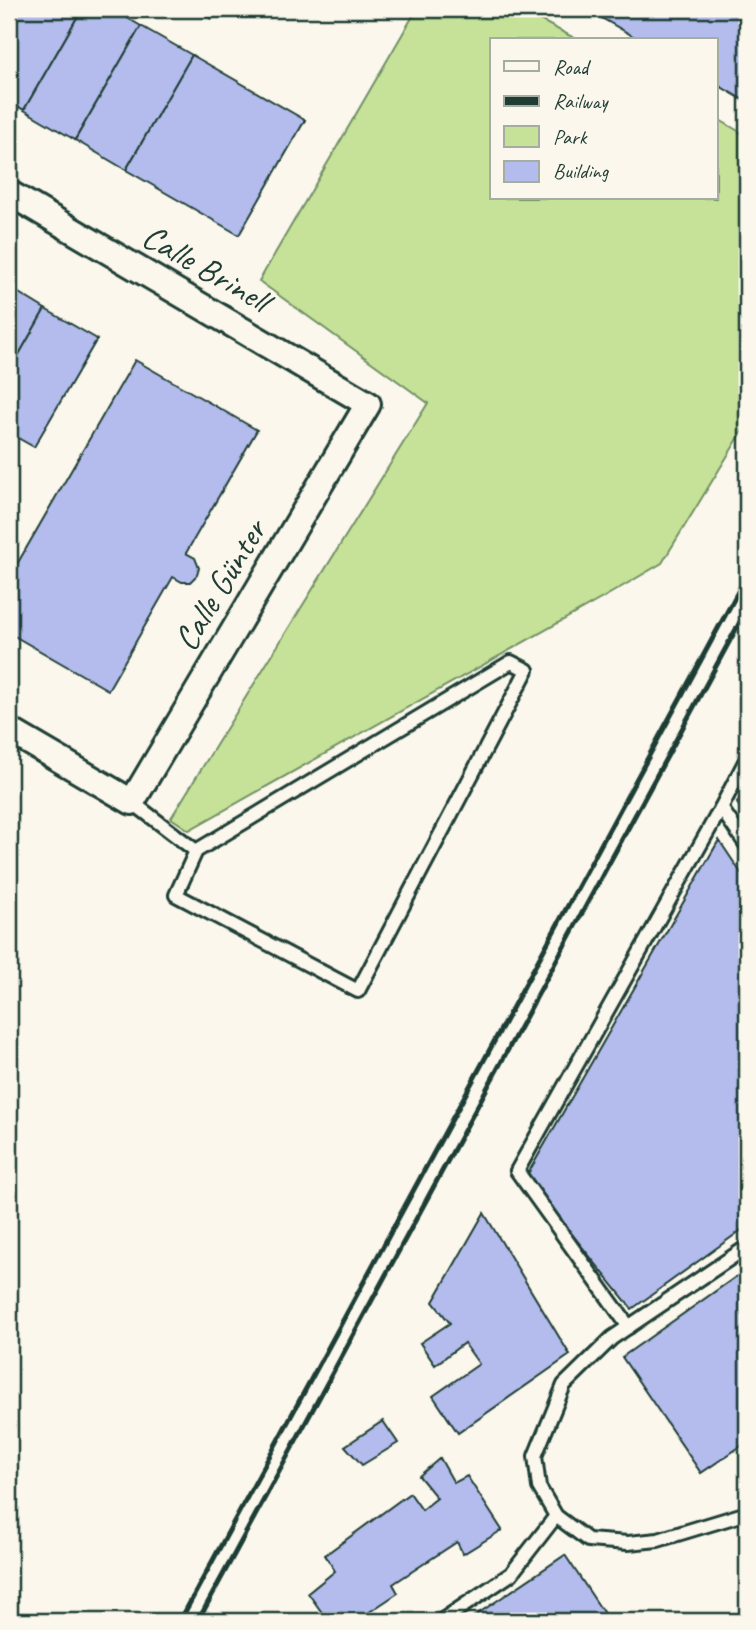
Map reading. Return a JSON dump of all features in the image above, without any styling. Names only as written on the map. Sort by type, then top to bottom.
[{"type":"street","name":"Calle Brinell","points":[[9,193],[368,404]]},
{"type":"street","name":"Calle Günter","points":[[132,802],[368,404]]},
{"type":"street","points":[[9,730],[132,802]]},
{"type":"lane","points":[[511,662],[527,670],[358,991],[176,895],[196,851],[511,662]]},
{"type":"lane","points":[[629,1327],[517,1171],[747,758]]},
{"type":"lane","points":[[132,802],[196,851]]},
{"type":"lane","points":[[721,808],[747,846]]},
{"type":"lane","points":[[745,1516],[658,1540],[628,1543],[589,1540],[556,1516],[538,1487],[535,1456],[564,1385],[612,1338],[747,1247]]},
{"type":"lane","points":[[441,1621],[511,1574],[556,1516]]},
{"type":"green space","points":[[417,9],[519,9],[574,38],[490,38],[490,200],[718,200],[718,119],[747,136],[747,424],[662,563],[189,830],[171,818],[428,403],[259,281]]},
{"type":"building","points":[[14,9],[82,9],[24,110],[9,102],[9,18]]},
{"type":"building","points":[[82,9],[112,9],[141,26],[75,140],[24,110]]},
{"type":"building","points":[[195,9],[218,9],[212,19]]},
{"type":"building","points":[[586,9],[747,9],[747,102],[718,85],[718,38],[637,38]]},
{"type":"building","points":[[141,26],[192,55],[126,170],[75,140]]},
{"type":"building","points":[[192,55],[305,120],[239,235],[126,170]]},
{"type":"building","points":[[9,287],[45,309],[9,372]]},
{"type":"building","points":[[45,309],[97,339],[34,447],[9,433],[9,372]]},
{"type":"building","points":[[135,360],[257,430],[186,553],[195,558],[199,568],[197,575],[190,582],[182,582],[173,577],[108,690],[9,633],[9,578]]},
{"type":"building","points":[[747,786],[747,818],[737,803]]},
{"type":"building","points":[[719,840],[747,882],[747,1226],[632,1309],[526,1177]]},
{"type":"building","points":[[484,1213],[570,1355],[458,1433],[433,1396],[479,1364],[464,1343],[435,1365],[420,1343],[450,1323],[433,1302]]},
{"type":"building","points":[[747,1269],[747,1442],[701,1473],[622,1357]]},
{"type":"building","points":[[383,1421],[398,1443],[362,1465],[345,1446]]},
{"type":"building","points":[[440,1458],[454,1483],[467,1476],[502,1530],[463,1554],[457,1542],[393,1584],[398,1593],[365,1615],[369,1621],[328,1621],[308,1593],[335,1571],[325,1555],[410,1493],[422,1510],[437,1498],[419,1476]]},
{"type":"building","points":[[565,1555],[609,1621],[467,1621]]},
{"type":"railway","points":[[180,1621],[747,575]]},
{"type":"railway","points":[[198,1621],[747,609]]}]
